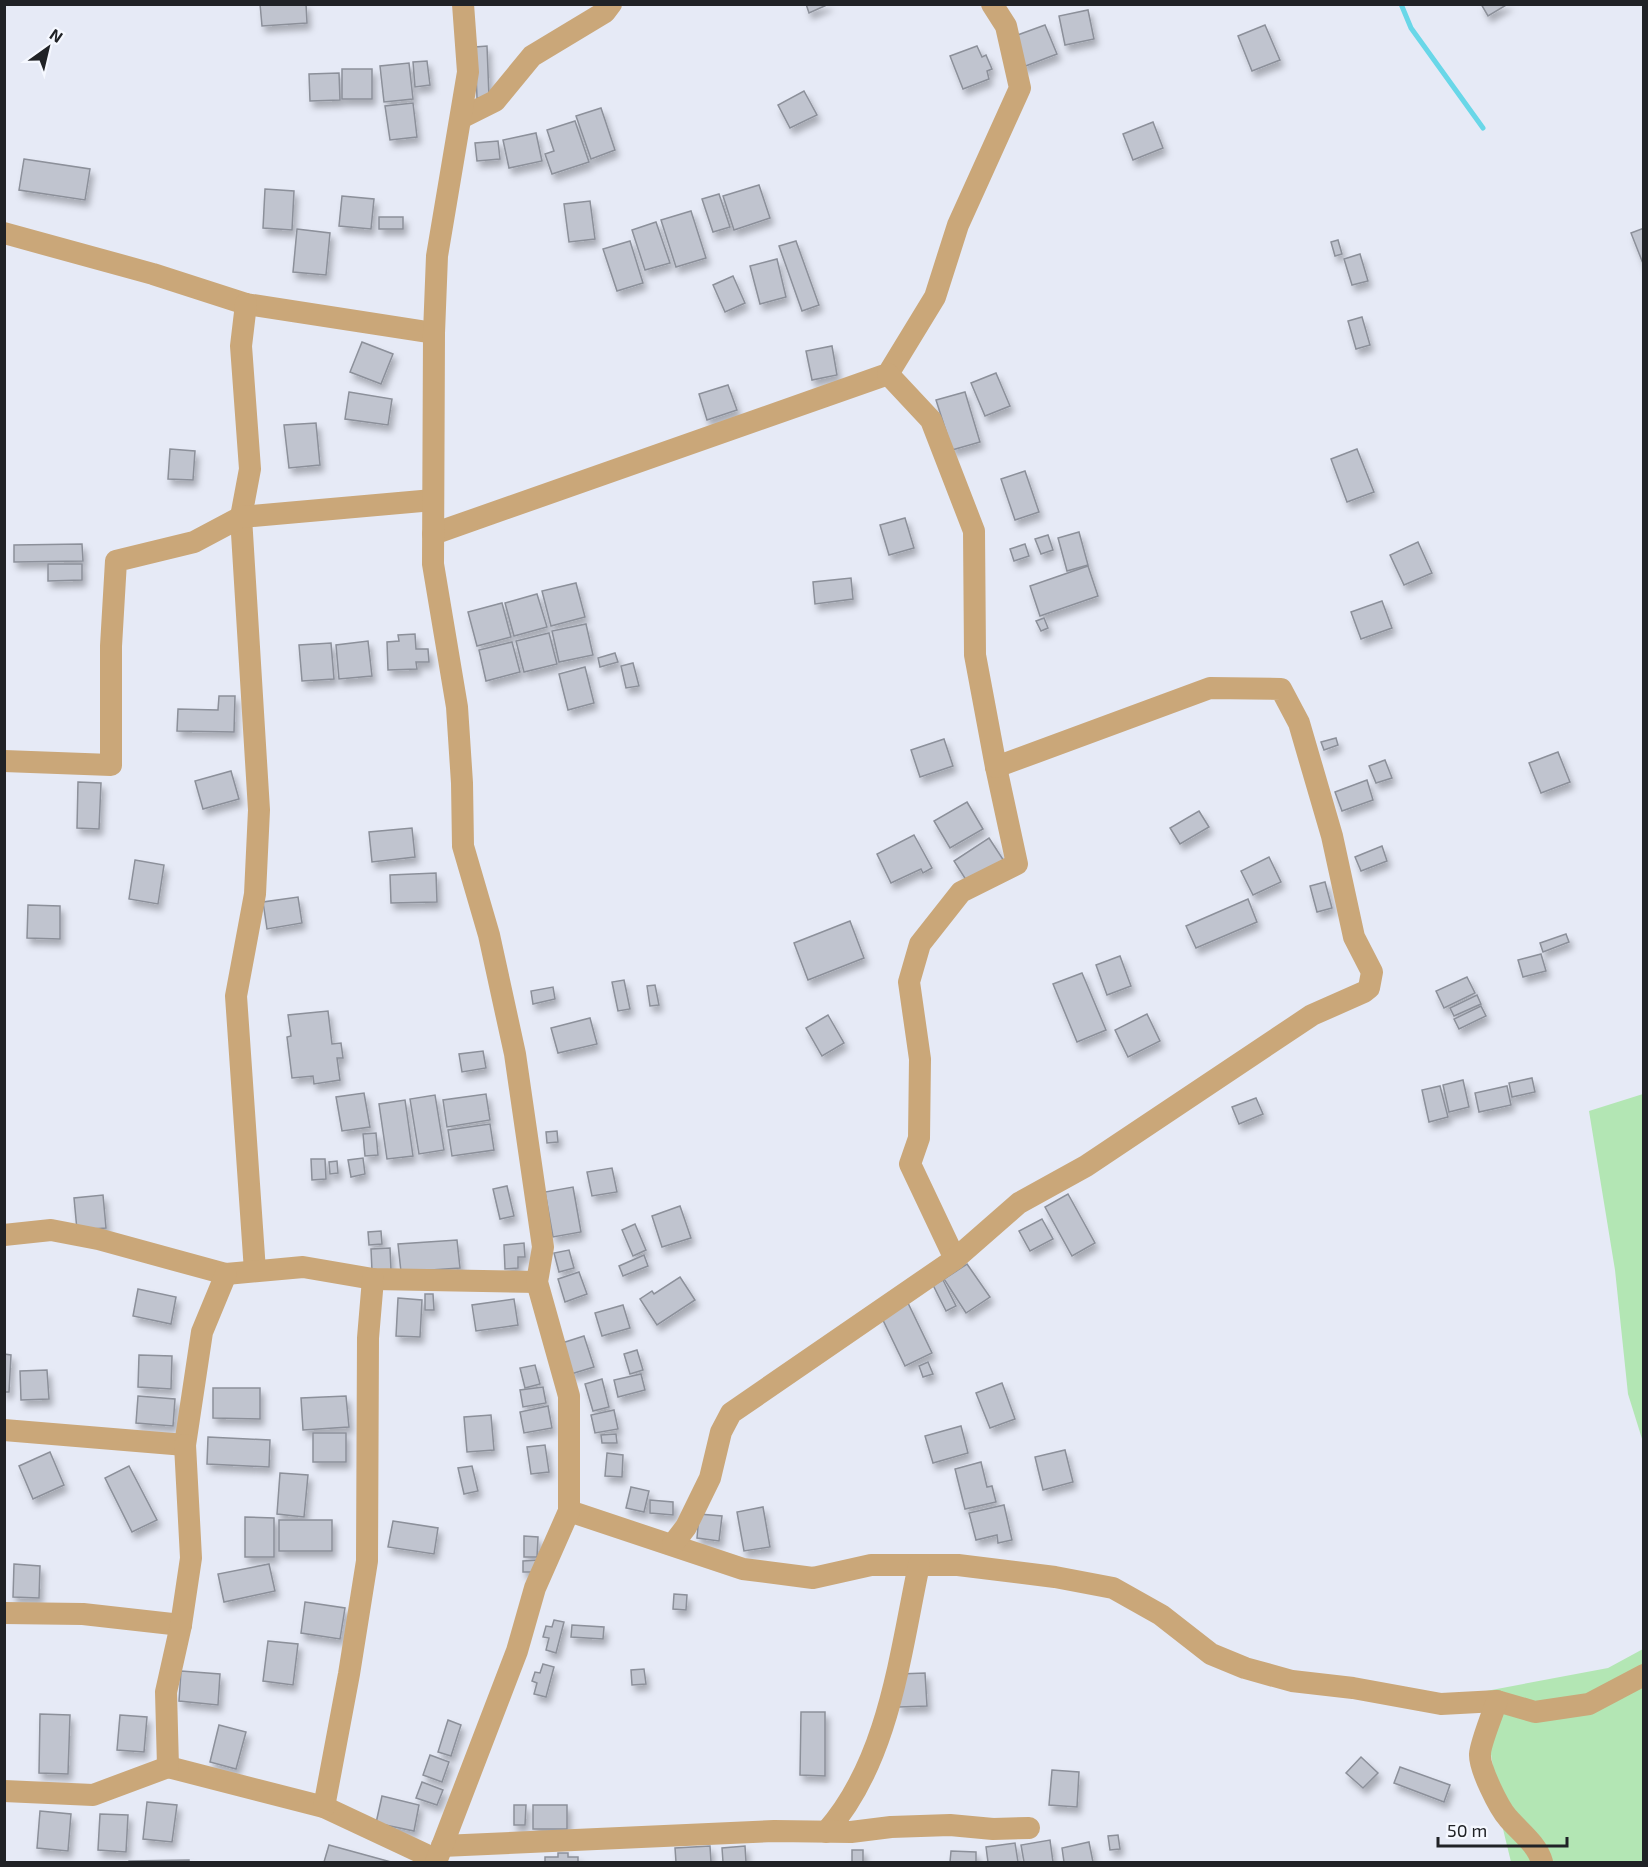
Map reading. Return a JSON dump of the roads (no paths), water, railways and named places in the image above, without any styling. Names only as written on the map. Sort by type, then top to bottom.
[{"type":"street","points":[[439,1856],[517,1651],[535,1588],[569,1511],[569,1396],[537,1282],[543,1247],[515,1054],[489,935],[463,846],[457,707],[433,564],[434,333],[438,256],[468,72],[463,4]]},
{"type":"street","points":[[461,118],[495,101],[532,56],[605,12],[611,4]]},
{"type":"street","points":[[433,534],[888,374],[935,297],[958,225],[1020,88],[1006,26],[992,4]]},
{"type":"street","points":[[4,233],[153,274],[246,304],[434,333]]},
{"type":"street","points":[[246,304],[241,346],[250,469],[241,517],[259,810],[255,894],[236,996],[255,1271]]},
{"type":"street","points":[[888,374],[931,420],[974,531],[975,656],[1017,864],[961,892],[920,944],[909,982],[920,1059],[919,1138],[910,1164],[955,1259]]},
{"type":"street","points":[[4,761],[111,765],[111,646],[116,561],[194,542],[241,517],[433,500]]},
{"type":"street","points":[[674,1544],[686,1527],[710,1478],[721,1432],[731,1413],[955,1259],[1019,1203],[1086,1166],[1312,1015],[1369,988],[1372,972],[1354,937],[1332,836],[1299,723],[1281,688],[1210,688],[996,767]]},
{"type":"street","points":[[4,1235],[51,1230],[98,1239],[226,1274],[303,1267],[374,1279],[537,1282]]},
{"type":"street","points":[[168,1767],[166,1692],[181,1625],[191,1558],[185,1446],[202,1332],[226,1274]]},
{"type":"street","points":[[324,1808],[367,1561],[368,1338],[374,1279]]},
{"type":"street","points":[[4,1430],[185,1446]]},
{"type":"street","points":[[569,1511],[674,1544],[743,1569],[813,1578],[871,1565],[958,1565],[1055,1577],[1113,1588],[1161,1615],[1212,1654],[1245,1668],[1292,1681],[1353,1688],[1441,1704],[1497,1701],[1535,1712],[1589,1704],[1644,1674]]},
{"type":"street","points":[[826,1832],[842,1814],[880,1737],[919,1565]]},
{"type":"street","points":[[4,1613],[83,1614],[181,1625]]},
{"type":"street","points":[[1497,1701],[1479,1755],[1492,1795],[1508,1818],[1540,1854],[1542,1863]]},
{"type":"street","points":[[4,1791],[93,1795],[168,1767],[324,1808],[439,1856],[774,1831],[851,1832],[891,1827],[950,1825],[993,1829],[1029,1828]]},
{"type":"waterway","points":[[1401,4],[1411,28],[1483,128]]}]
